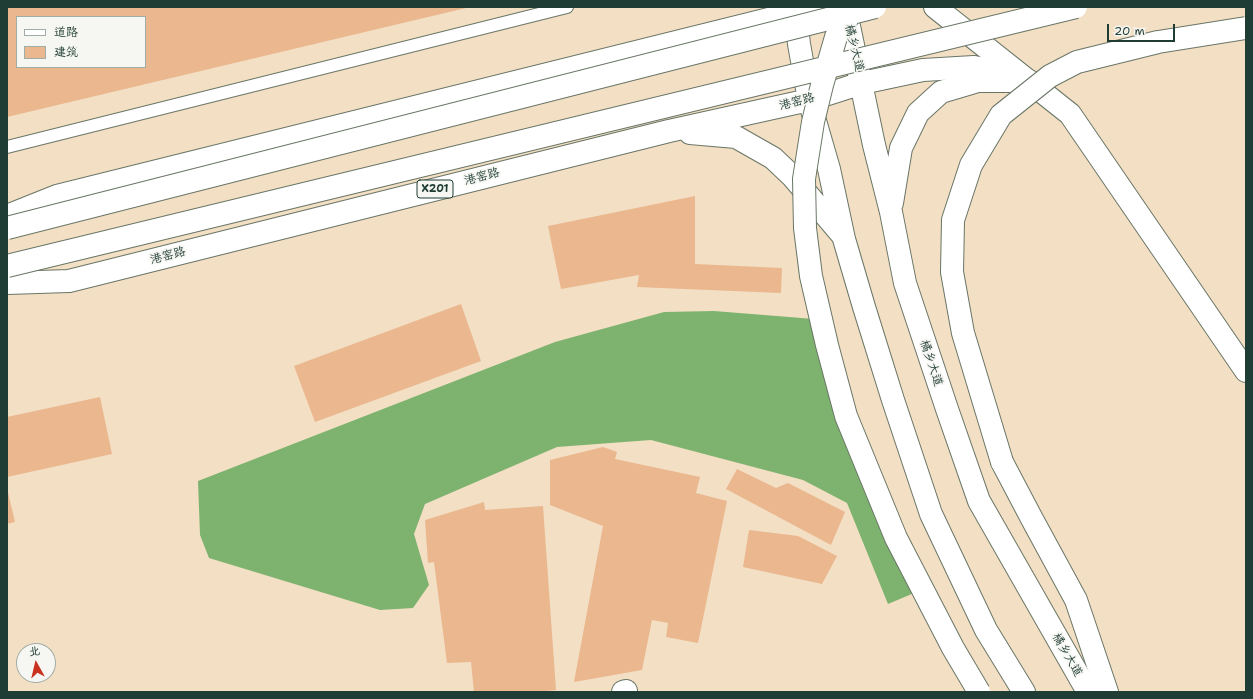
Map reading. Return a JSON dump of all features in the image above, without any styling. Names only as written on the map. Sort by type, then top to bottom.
[{"type":"main road","points":[[668,44],[728,20],[754,7]]},
{"type":"main road","points":[[7,216],[65,194],[668,44],[795,10],[817,7]]},
{"type":"main road","name":"橘乡大道","points":[[845,7],[862,82],[874,145],[891,212],[905,283],[979,501],[1088,692]]},
{"type":"main road","points":[[854,7],[836,37],[813,122],[804,179],[805,228],[811,276],[827,345],[846,416],[896,538],[953,648],[979,692]]},
{"type":"main road","points":[[7,228],[875,7]]},
{"type":"main road","points":[[935,7],[1070,114],[1246,371]]},
{"type":"main road","points":[[7,266],[1076,7]]},
{"type":"main road","points":[[795,10],[799,44],[809,100],[829,169],[844,239],[893,400],[931,514],[986,630],[1024,692]]},
{"type":"main road","points":[[1107,692],[1076,600],[1002,462],[963,333],[952,272],[953,220],[971,165],[1001,115],[1050,76],[1077,62],[1158,42],[1246,28]]},
{"type":"main road","name":"港窑路","points":[[7,283],[69,281],[669,131],[809,100],[862,82],[923,70],[974,67],[1028,81]]},
{"type":"main road","points":[[891,212],[901,148],[918,113],[941,92],[978,81],[1028,81]]},
{"type":"main road","points":[[669,131],[736,136],[773,158],[792,176],[844,239]]},
{"type":"lane","points":[[7,147],[567,7]]},
{"type":"green space","points":[[714,311],[814,319],[914,593],[888,604],[847,503],[803,480],[651,440],[557,447],[425,504],[414,534],[429,585],[413,608],[380,610],[209,558],[200,535],[198,481],[555,342],[664,312]]},
{"type":"building","points":[[7,7],[466,8],[7,117]]},
{"type":"building","points":[[695,196],[695,264],[782,268],[781,293],[637,287],[639,275],[561,289],[548,226]]},
{"type":"building","points":[[461,304],[481,361],[315,422],[294,366]]},
{"type":"building","points":[[100,397],[112,454],[7,477],[7,417]]},
{"type":"building","points":[[603,447],[617,452],[615,459],[700,477],[696,493],[727,501],[698,643],[666,637],[668,623],[652,620],[642,670],[574,682],[603,526],[550,505],[550,460]]},
{"type":"building","points":[[737,469],[776,488],[788,483],[845,512],[831,545],[726,489]]},
{"type":"building","points":[[7,488],[15,522],[7,524]]},
{"type":"building","points":[[484,502],[485,510],[543,506],[556,690],[535,692],[474,692],[471,662],[447,663],[434,562],[428,563],[425,520]]},
{"type":"building","points":[[749,530],[798,536],[837,556],[822,584],[743,567]]}]
